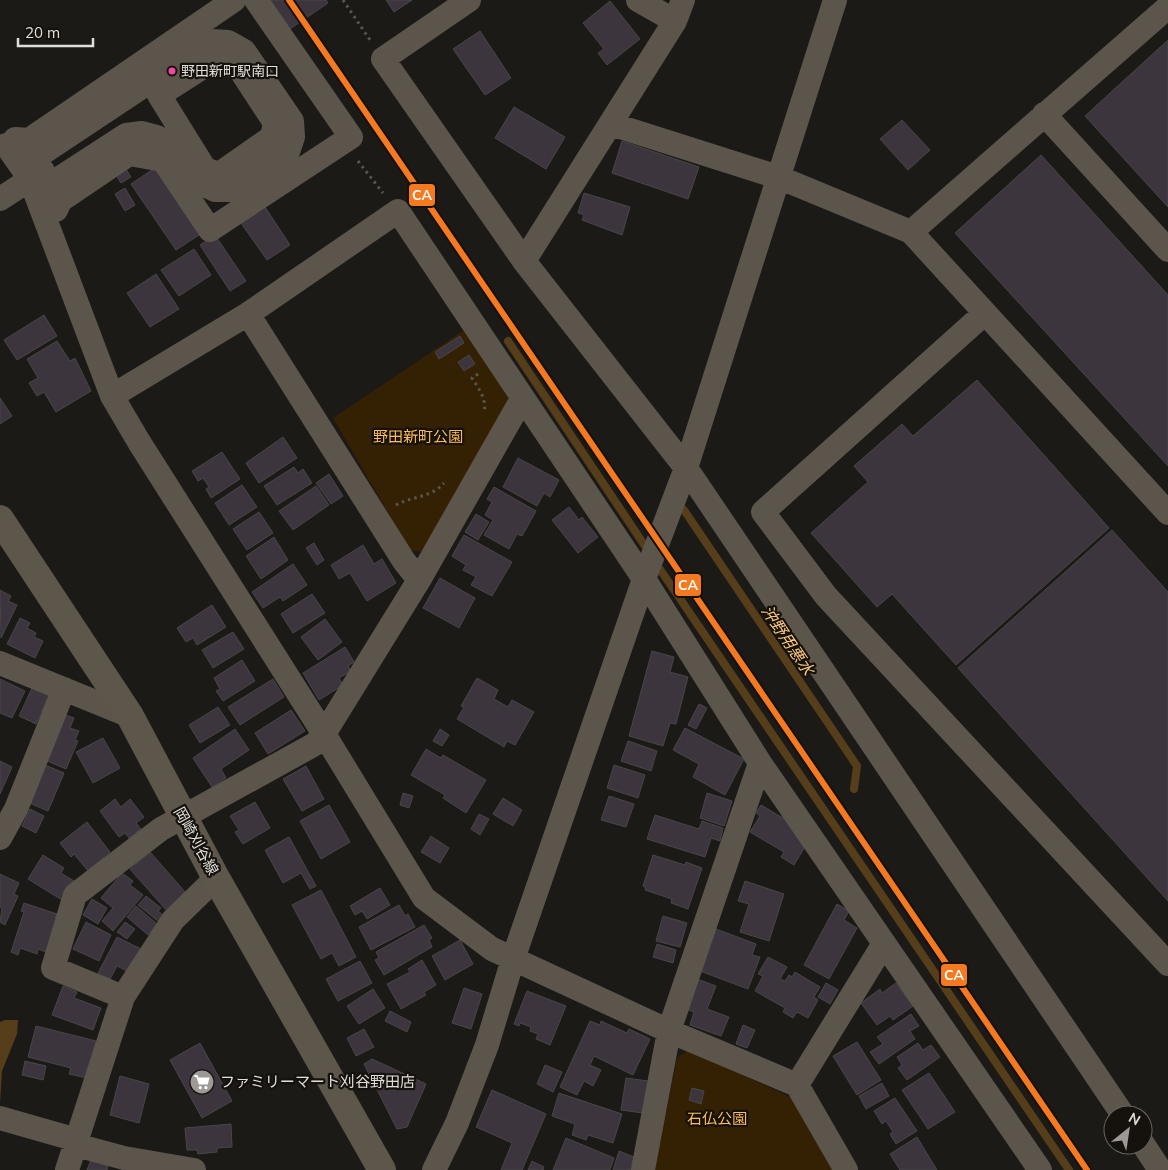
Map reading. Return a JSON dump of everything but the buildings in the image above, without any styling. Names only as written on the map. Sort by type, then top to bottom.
[{"type":"main road","name":"岡崎刈谷線","points":[[0,519],[130,716],[216,878],[382,1170]]},
{"type":"street","points":[[234,0],[29,140],[14,139],[23,151],[32,156],[38,156],[211,41],[228,42],[244,50],[292,121],[293,137],[288,152],[231,190],[215,190],[194,180],[172,145],[157,137],[142,133],[126,135],[52,183],[50,193],[56,210],[61,200],[129,154],[163,160],[210,230],[351,137],[256,0]]},
{"type":"street","points":[[468,0],[383,60],[524,261],[686,468],[1116,1105]]},
{"type":"street","points":[[524,261],[611,124],[679,11],[638,0]]},
{"type":"street","points":[[434,1170],[457,1123],[486,1045],[513,959],[644,579],[686,468],[835,0]]},
{"type":"street","points":[[911,232],[1168,6]]},
{"type":"street","points":[[0,199],[159,95],[214,60],[239,68],[275,123],[272,137],[218,174],[205,169],[159,95]]},
{"type":"street","points":[[1044,114],[1168,250]]},
{"type":"street","points":[[611,124],[778,177],[911,232],[1168,513]]},
{"type":"street","points":[[0,135],[30,179],[112,396],[139,442],[324,734],[424,898],[492,949],[669,1031],[797,1085],[846,1170]]},
{"type":"street","points":[[112,396],[248,314],[398,211],[644,579],[760,763],[883,945],[1040,1170]]},
{"type":"street","points":[[985,313],[763,512],[826,596],[1168,964]]},
{"type":"street","points":[[248,314],[404,561],[419,580]]},
{"type":"street","points":[[123,997],[53,968],[75,895],[162,829],[315,744],[324,734],[419,580],[522,399]]},
{"type":"street","points":[[0,663],[130,716]]},
{"type":"street","points":[[0,838],[16,808],[64,689]]},
{"type":"street","points":[[643,1170],[669,1031],[760,763]]},
{"type":"street","points":[[67,1170],[123,997],[173,920],[216,878]]},
{"type":"street","points":[[797,1085],[883,945]]},
{"type":"street","points":[[0,1118],[124,1158],[194,1170]]},
{"type":"street","points":[[1150,1155],[1160,1170]]},
{"type":"path","points":[[343,0],[383,60]]},
{"type":"path","points":[[484,416],[486,406],[472,378],[497,361]]},
{"type":"path","points":[[376,516],[404,500],[426,496],[436,490],[448,476]]},
{"type":"green space","name":"野田新町公園","points":[[464,330],[511,401],[423,552],[410,550],[333,418]]},
{"type":"green space","name":"石仏公園","points":[[689,1050],[790,1097],[834,1170],[655,1170],[677,1058]]},
{"type":"shaded area","points":[[18,1020],[17,1034],[2,1071],[0,1103],[0,1022]]},
{"type":"waterway","points":[[508,341],[649,552]]},
{"type":"waterway","name":"沖野用悪水","points":[[684,510],[857,766],[854,789]]},
{"type":"waterway","name":"沖野用悪水","points":[[655,562],[1069,1170]]},
{"type":"transit line","name":"CA","points":[[289,0],[1087,1170]]},
{"type":"place","name":"野田新町駅南口","points":[[172,71]]},
{"type":"place","name":"ファミリーマート刈谷野田店","points":[[202,1082]]}]
